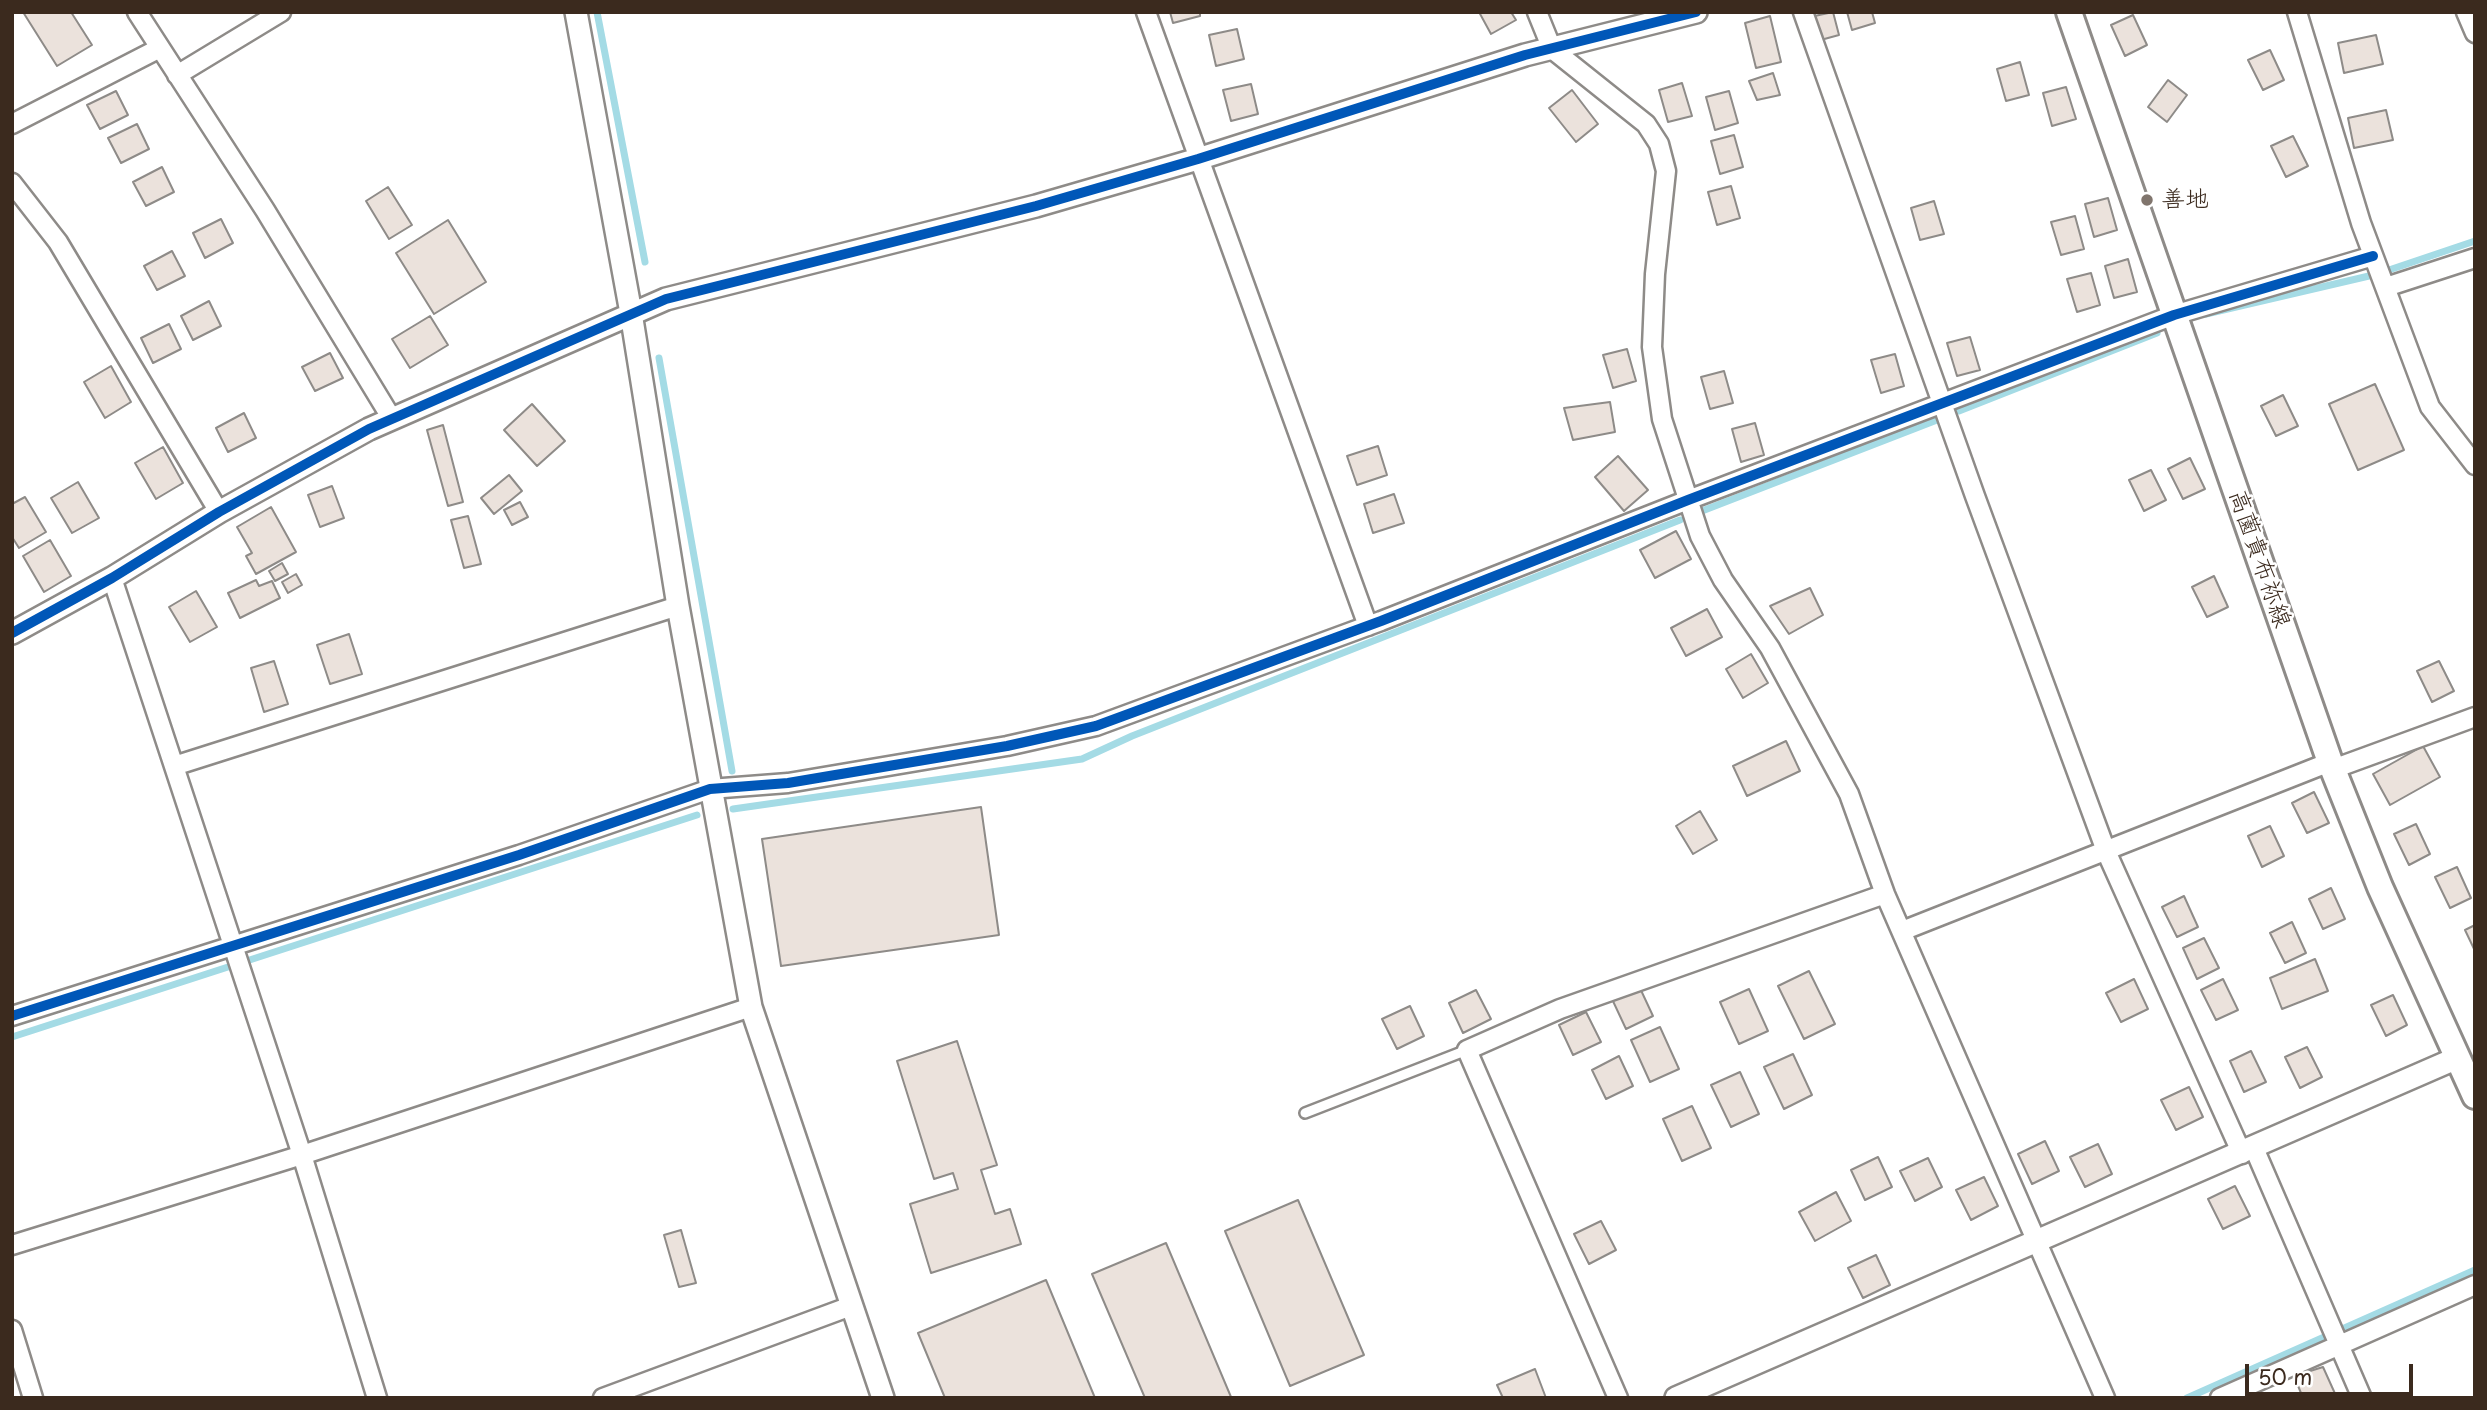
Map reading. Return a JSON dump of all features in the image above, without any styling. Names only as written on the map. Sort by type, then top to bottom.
[{"type":"main road","name":"高薗貴布祢線","points":[[2069,12],[2332,766],[2380,887],[2466,1054],[2475,1096]]},
{"type":"street","points":[[137,12],[265,210],[392,419]]},
{"type":"street","points":[[177,75],[281,12]]},
{"type":"street","points":[[576,12],[631,313],[710,789],[751,1007],[883,1398]]},
{"type":"street","points":[[1146,12],[1368,626]]},
{"type":"street","points":[[1536,12],[1552,49],[1646,124],[1659,144],[1666,171],[1655,274],[1652,347],[1662,419],[1700,536],[1723,580],[1770,648],[1849,794],[1885,894],[2105,1398]]},
{"type":"street","points":[[12,633],[112,578],[219,512],[392,419],[666,299],[1036,206],[1198,159],[1552,49],[1696,12]]},
{"type":"street","points":[[1803,12],[2106,851],[2337,1339],[2362,1398]]},
{"type":"street","points":[[2297,12],[2373,256],[2430,407],[2475,465]]},
{"type":"street","points":[[2466,12],[2475,33]]},
{"type":"street","points":[[12,124],[160,48]]},
{"type":"street","points":[[12,183],[58,242],[219,512]]},
{"type":"street","points":[[12,1016],[519,855],[710,789],[788,783],[1007,746],[1086,728],[1368,626],[1688,499],[2174,315],[2373,256]]},
{"type":"street","points":[[2386,287],[2475,258]]},
{"type":"street","points":[[112,578],[302,1155],[377,1398]]},
{"type":"street","points":[[174,766],[678,606]]},
{"type":"street","points":[[1902,931],[2332,766],[2475,717]]},
{"type":"street","points":[[1618,1398],[1467,1050],[1560,1009],[1885,894]]},
{"type":"street","points":[[12,1245],[302,1155],[751,1007]]},
{"type":"street","points":[[1676,1398],[1886,1304],[2248,1151],[2466,1054]]},
{"type":"street","points":[[2220,1398],[2337,1339],[2475,1285]]},
{"type":"street","points":[[603,1398],[851,1306]]},
{"type":"street","points":[[12,1330],[33,1398]]},
{"type":"lane","points":[[1306,1113],[1467,1050]]},
{"type":"building","points":[[23,12],[71,12],[92,45],[57,66]]},
{"type":"building","points":[[1170,12],[1200,12],[1200,16],[1173,23]]},
{"type":"building","points":[[1479,12],[1511,12],[1516,20],[1491,34]]},
{"type":"building","points":[[1833,12],[1839,35],[1817,41],[1810,17]]},
{"type":"building","points":[[1847,12],[1872,12],[1875,23],[1852,30]]},
{"type":"building","points":[[2133,15],[2147,45],[2125,56],[2111,25]]},
{"type":"building","points":[[1770,16],[1781,62],[1756,68],[1745,23]]},
{"type":"building","points":[[1237,29],[1244,59],[1216,66],[1209,35]]},
{"type":"building","points":[[2376,35],[2383,64],[2344,73],[2338,43]]},
{"type":"building","points":[[2270,50],[2284,80],[2263,90],[2248,60]]},
{"type":"building","points":[[2020,62],[2029,95],[2006,101],[1997,69]]},
{"type":"building","points":[[1773,73],[1780,95],[1757,100],[1749,81]]},
{"type":"building","points":[[2168,80],[2187,95],[2167,122],[2148,107]]},
{"type":"building","points":[[1682,83],[1692,116],[1668,122],[1659,90]]},
{"type":"building","points":[[1251,84],[1258,114],[1231,121],[1223,90]]},
{"type":"building","points":[[2066,87],[2076,119],[2052,126],[2043,93]]},
{"type":"building","points":[[1572,90],[1598,124],[1576,142],[1549,108]]},
{"type":"building","points":[[116,91],[128,115],[100,129],[87,105]]},
{"type":"building","points":[[1729,91],[1738,123],[1715,130],[1706,97]]},
{"type":"building","points":[[2386,110],[2393,140],[2354,148],[2348,118]]},
{"type":"building","points":[[137,124],[149,149],[121,163],[108,138]]},
{"type":"building","points":[[1734,135],[1743,167],[1720,174],[1711,141]]},
{"type":"building","points":[[2293,136],[2308,166],[2286,177],[2271,146]]},
{"type":"building","points":[[162,167],[174,192],[146,206],[133,182]]},
{"type":"building","points":[[1731,186],[1740,218],[1717,225],[1708,192]]},
{"type":"building","points":[[388,187],[412,225],[389,239],[366,201]]},
{"type":"building","points":[[2108,198],[2117,230],[2094,237],[2085,204]]},
{"type":"building","points":[[1934,201],[1944,234],[1920,240],[1911,208]]},
{"type":"building","points":[[2075,216],[2084,249],[2061,255],[2051,222]]},
{"type":"building","points":[[221,219],[233,243],[205,258],[193,233]]},
{"type":"building","points":[[448,220],[486,282],[434,314],[396,253]]},
{"type":"building","points":[[172,251],[185,276],[157,290],[144,266]]},
{"type":"building","points":[[2128,259],[2137,292],[2114,298],[2105,266]]},
{"type":"building","points":[[2091,273],[2100,305],[2077,312],[2067,279]]},
{"type":"building","points":[[209,301],[221,326],[193,340],[181,316]]},
{"type":"building","points":[[430,316],[448,345],[410,368],[392,339]]},
{"type":"building","points":[[169,324],[181,349],[153,363],[141,338]]},
{"type":"building","points":[[1970,337],[1980,370],[1957,376],[1947,343]]},
{"type":"building","points":[[1627,349],[1636,381],[1613,388],[1603,355]]},
{"type":"building","points":[[330,353],[343,378],[315,391],[302,367]]},
{"type":"building","points":[[1895,354],[1904,386],[1881,393],[1871,360]]},
{"type":"building","points":[[111,366],[131,402],[105,418],[84,382]]},
{"type":"building","points":[[1724,371],[1733,403],[1710,409],[1701,377]]},
{"type":"building","points":[[2375,384],[2404,450],[2358,470],[2329,404]]},
{"type":"building","points":[[2283,395],[2298,426],[2276,436],[2261,406]]},
{"type":"building","points":[[1610,402],[1615,432],[1573,440],[1564,408]]},
{"type":"building","points":[[532,404],[565,441],[537,466],[504,430]]},
{"type":"building","points":[[244,413],[256,438],[228,452],[216,428]]},
{"type":"building","points":[[1755,423],[1764,455],[1741,462],[1732,429]]},
{"type":"building","points":[[443,425],[463,502],[448,506],[427,430]]},
{"type":"building","points":[[1378,446],[1387,475],[1357,485],[1347,456]]},
{"type":"building","points":[[163,447],[183,483],[156,499],[135,463]]},
{"type":"building","points":[[1618,456],[1648,490],[1624,511],[1595,477]]},
{"type":"building","points":[[2190,458],[2205,489],[2183,499],[2168,469]]},
{"type":"building","points":[[2151,470],[2166,500],[2144,511],[2129,480]]},
{"type":"building","points":[[509,475],[522,491],[494,514],[481,498]]},
{"type":"building","points":[[78,482],[99,518],[72,533],[51,498]]},
{"type":"building","points":[[332,486],[344,518],[320,527],[308,495]]},
{"type":"building","points":[[1394,494],[1404,523],[1373,533],[1364,504]]},
{"type":"building","points":[[25,497],[46,532],[19,548],[12,537],[12,504]]},
{"type":"building","points":[[520,502],[528,517],[512,525],[504,510]]},
{"type":"building","points":[[271,507],[296,552],[256,574],[246,556],[252,553],[237,527]]},
{"type":"building","points":[[468,516],[481,564],[464,568],[451,520]]},
{"type":"building","points":[[1676,531],[1691,559],[1655,578],[1640,550]]},
{"type":"building","points":[[50,540],[71,576],[44,592],[23,556]]},
{"type":"building","points":[[282,563],[288,574],[275,581],[269,571]]},
{"type":"building","points":[[296,574],[302,585],[288,593],[282,582]]},
{"type":"building","points":[[2214,576],[2228,607],[2207,617],[2192,587]]},
{"type":"building","points":[[256,580],[259,586],[272,581],[280,598],[240,618],[228,593]]},
{"type":"building","points":[[1810,588],[1823,615],[1789,634],[1770,606]]},
{"type":"building","points":[[196,591],[217,627],[190,642],[169,607]]},
{"type":"building","points":[[1707,609],[1722,637],[1686,656],[1671,628]]},
{"type":"building","points":[[349,634],[362,674],[330,684],[317,645]]},
{"type":"building","points":[[1751,654],[1768,683],[1743,698],[1726,669]]},
{"type":"building","points":[[274,661],[288,704],[264,712],[251,668]]},
{"type":"building","points":[[2439,661],[2454,691],[2432,702],[2417,671]]},
{"type":"building","points":[[1786,741],[1800,771],[1747,796],[1733,766]]},
{"type":"building","points":[[2423,746],[2440,777],[2390,805],[2373,774]]},
{"type":"building","points":[[2314,792],[2329,823],[2307,833],[2292,803]]},
{"type":"building","points":[[981,807],[999,935],[781,966],[762,839]]},
{"type":"building","points":[[1700,811],[1717,840],[1693,854],[1676,826]]},
{"type":"building","points":[[2416,824],[2430,854],[2409,865],[2394,834]]},
{"type":"building","points":[[2270,826],[2284,856],[2262,867],[2248,836]]},
{"type":"building","points":[[2457,867],[2471,898],[2450,908],[2435,877]]},
{"type":"building","points":[[2331,888],[2345,919],[2323,929],[2309,899]]},
{"type":"building","points":[[2184,896],[2198,927],[2177,937],[2162,907]]},
{"type":"building","points":[[2292,922],[2306,953],[2285,963],[2270,933]]},
{"type":"building","points":[[2475,925],[2475,951],[2465,930]]},
{"type":"building","points":[[2204,938],[2219,968],[2197,979],[2183,948]]},
{"type":"building","points":[[2315,959],[2328,991],[2282,1009],[2270,978]]},
{"type":"building","points":[[1809,971],[1835,1024],[1804,1039],[1778,986]]},
{"type":"building","points":[[2134,979],[2148,1009],[2121,1022],[2106,993]]},
{"type":"building","points":[[2223,979],[2238,1010],[2216,1020],[2201,990]]},
{"type":"building","points":[[1639,986],[1653,1016],[1626,1029],[1612,999]]},
{"type":"building","points":[[1749,989],[1768,1031],[1739,1044],[1720,1002]]},
{"type":"building","points":[[1476,990],[1491,1019],[1463,1033],[1449,1003]]},
{"type":"building","points":[[2393,995],[2407,1025],[2386,1036],[2371,1005]]},
{"type":"building","points":[[1410,1006],[1424,1036],[1397,1049],[1382,1019]]},
{"type":"building","points":[[1586,1012],[1601,1042],[1573,1055],[1559,1025]]},
{"type":"building","points":[[1660,1027],[1679,1069],[1650,1082],[1631,1040]]},
{"type":"building","points":[[957,1041],[997,1165],[981,1170],[995,1214],[1010,1209],[1021,1244],[931,1273],[910,1204],[958,1189],[953,1173],[934,1179],[897,1061]]},
{"type":"building","points":[[2307,1047],[2322,1077],[2300,1088],[2285,1057]]},
{"type":"building","points":[[2251,1051],[2266,1082],[2244,1092],[2230,1061]]},
{"type":"building","points":[[1793,1054],[1812,1095],[1784,1109],[1764,1067]]},
{"type":"building","points":[[1619,1056],[1633,1086],[1606,1099],[1592,1070]]},
{"type":"building","points":[[1740,1072],[1759,1114],[1731,1127],[1711,1085]]},
{"type":"building","points":[[2189,1087],[2203,1117],[2176,1130],[2161,1100]]},
{"type":"building","points":[[1692,1106],[1711,1148],[1682,1161],[1663,1119]]},
{"type":"building","points":[[2045,1141],[2059,1171],[2032,1184],[2018,1154]]},
{"type":"building","points":[[2098,1144],[2112,1174],[2085,1187],[2070,1157]]},
{"type":"building","points":[[1878,1157],[1892,1187],[1865,1200],[1851,1170]]},
{"type":"building","points":[[1928,1158],[1942,1187],[1915,1201],[1900,1171]]},
{"type":"building","points":[[1984,1177],[1998,1206],[1971,1220],[1956,1190]]},
{"type":"building","points":[[2235,1186],[2250,1216],[2223,1229],[2208,1199]]},
{"type":"building","points":[[1836,1192],[1851,1221],[1815,1241],[1799,1212]]},
{"type":"building","points":[[1298,1200],[1364,1355],[1290,1386],[1225,1231]]},
{"type":"building","points":[[1601,1221],[1616,1250],[1589,1264],[1574,1234]]},
{"type":"building","points":[[681,1230],[696,1283],[679,1287],[664,1235]]},
{"type":"building","points":[[1166,1243],[1230,1398],[1145,1398],[1092,1274]]},
{"type":"building","points":[[1876,1255],[1890,1285],[1863,1298],[1848,1268]]},
{"type":"building","points":[[1046,1280],[1095,1398],[945,1398],[918,1333]]},
{"type":"building","points":[[2323,1367],[2337,1398],[2303,1398],[2294,1376]]},
{"type":"building","points":[[1535,1369],[1546,1398],[1503,1398],[1497,1385]]},
{"type":"waterway","points":[[597,12],[645,262]]},
{"type":"waterway","points":[[2386,271],[2475,241]]},
{"type":"waterway","points":[[2206,314],[2369,276]]},
{"type":"waterway","points":[[1959,411],[2157,333]]},
{"type":"waterway","points":[[659,358],[732,771]]},
{"type":"waterway","points":[[1702,511],[1937,420]]},
{"type":"waterway","points":[[733,809],[1082,759],[1132,736],[1680,520]]},
{"type":"waterway","points":[[12,1037],[697,815]]},
{"type":"waterway","points":[[2187,1398],[2475,1270]]},
{"type":"cycle path","points":[[12,633],[112,578],[219,512],[369,429],[666,299],[1036,206],[1198,159],[1525,55],[1696,12]]},
{"type":"cycle path","points":[[12,1016],[519,855],[710,789],[788,783],[1007,746],[1096,726],[1381,621],[1688,500],[2174,315],[2373,256]]},
{"type":"place","name":"善地","points":[[2147,200]]}]
